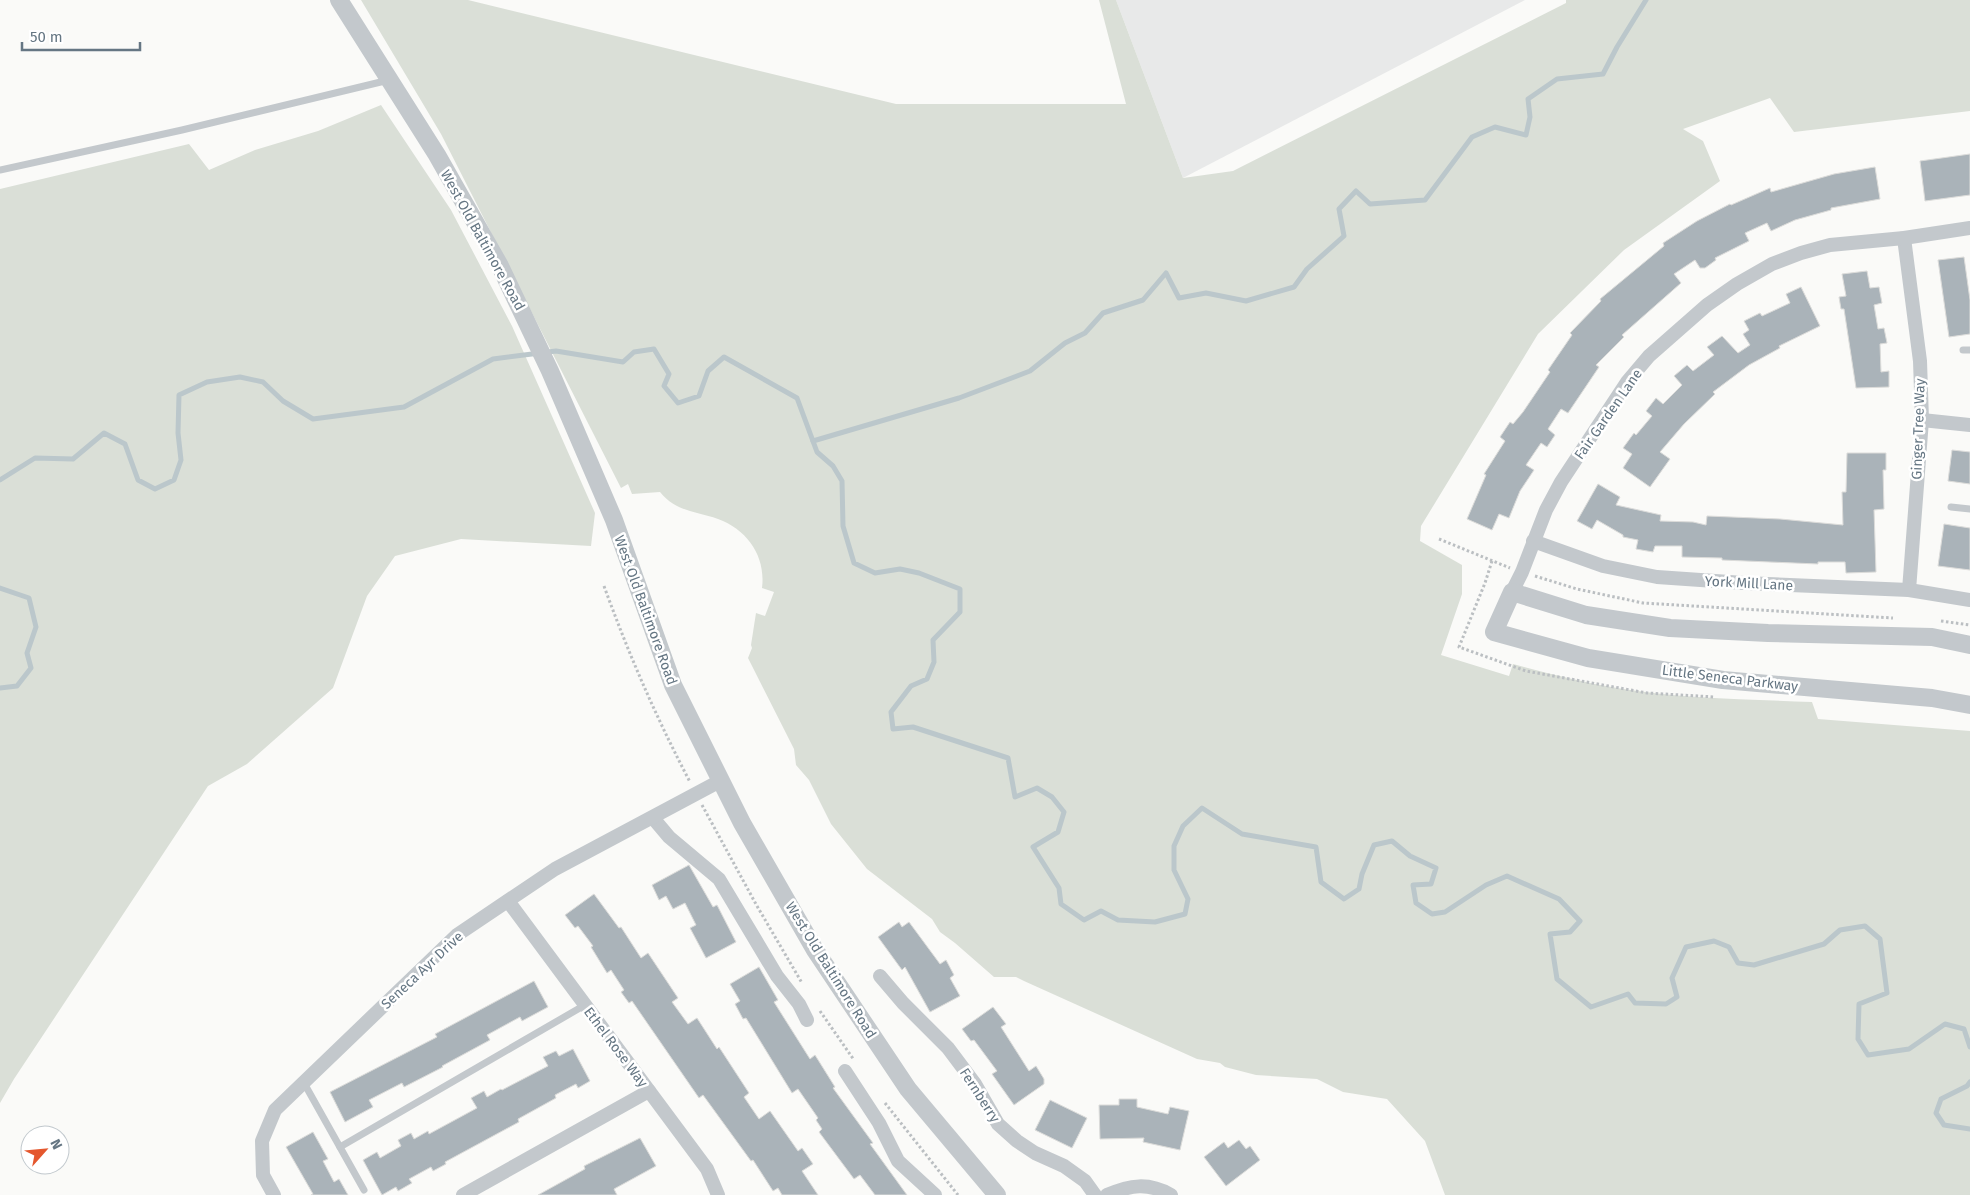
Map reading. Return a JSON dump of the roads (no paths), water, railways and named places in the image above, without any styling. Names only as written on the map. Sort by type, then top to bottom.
[{"type":"street","name":"West Old Baltimore Road","points":[[339,0],[436,155],[496,258],[535,337],[614,520],[673,685],[747,832],[820,958],[908,1088],[997,1195]]},
{"type":"street","name":"Fair Garden Lane","points":[[1494,632],[1522,572],[1533,541],[1561,482],[1627,382],[1656,350],[1707,305],[1737,284],[1772,264],[1801,253],[1830,245],[1904,238],[1970,228]]},
{"type":"street","name":"Ginger Tree Way","points":[[1904,238],[1920,361],[1922,420],[1909,590]]},
{"type":"street","points":[[1922,420],[1970,425]]},
{"type":"street","name":"York Mill Lane","points":[[1533,541],[1603,566],[1657,577],[1744,583],[1909,590],[1970,600]]},
{"type":"street","points":[[1512,592],[1586,615],[1670,628],[1768,633],[1932,637],[1970,645]]},
{"type":"street","name":"Little Seneca Parkway","points":[[1494,632],[1588,658],[1723,680],[1932,698],[1970,705]]},
{"type":"street","name":"Seneca Ayr Drive","points":[[274,1195],[263,1175],[262,1141],[275,1110],[457,935],[555,869],[720,781]]},
{"type":"street","points":[[653,818],[669,837],[719,879],[777,976],[799,1004],[807,1020]]},
{"type":"street","name":"Ethel Rose Way","points":[[508,901],[707,1169],[718,1195]]},
{"type":"street","name":"Fernberry","points":[[880,976],[903,1003],[948,1048],[976,1084],[998,1124],[1016,1142],[1064,1166],[1085,1181],[1095,1195]]},
{"type":"street","points":[[851,1067],[898,1161],[935,1195]]},
{"type":"street","points":[[463,1195],[649,1091]]},
{"type":"street","points":[[1106,1195],[1126,1187],[1147,1186],[1172,1195]]},
{"type":"lane","points":[[0,170],[182,130],[389,80]]},
{"type":"lane","points":[[1951,507],[1970,509]]},
{"type":"lane","points":[[340,1147],[585,1005]]},
{"type":"lane","points":[[304,1083],[364,1190]]},
{"type":"waterway","points":[[813,441],[959,398],[1030,371],[1065,343],[1085,333],[1103,313],[1143,300],[1166,273],[1179,298],[1206,293],[1246,301],[1294,287],[1307,269],[1344,236],[1339,209],[1356,191],[1370,204],[1425,200],[1472,137],[1495,127],[1526,135],[1530,117],[1528,99],[1557,79],[1603,74],[1646,0]]},
{"type":"waterway","points":[[0,480],[35,458],[73,459],[104,433],[125,444],[138,480],[155,489],[174,480],[181,460],[178,433],[179,395],[207,382],[240,377],[263,382],[283,401],[313,419],[404,407],[493,359],[556,351],[623,362],[634,352],[654,349],[669,374],[664,386],[678,403],[699,396],[708,371],[724,357],[797,398],[817,452],[833,466],[842,481],[843,526],[854,563],[875,573],[900,569],[919,573],[960,589],[960,612],[933,640],[934,662],[927,679],[911,686],[891,712],[893,729],[913,727],[1008,758],[1015,797],[1037,788],[1052,797],[1064,812],[1058,832],[1033,847],[1059,888],[1061,904],[1084,920],[1101,911],[1118,920],[1155,922],[1185,914],[1188,899],[1174,870],[1174,846],[1183,826],[1202,808],[1242,834],[1316,847],[1321,882],[1344,899],[1359,889],[1362,874],[1374,845],[1392,841],[1410,856],[1436,868],[1431,884],[1413,885],[1416,903],[1432,914],[1445,912],[1486,885],[1507,876],[1559,899],[1580,921],[1570,932],[1550,934],[1557,979],[1591,1007],[1628,994],[1635,1003],[1666,1004],[1677,997],[1672,978],[1686,947],[1714,941],[1729,947],[1738,963],[1754,965],[1824,944],[1840,930],[1865,926],[1880,939],[1887,993],[1859,1004],[1858,1039],[1868,1055],[1909,1049],[1945,1024],[1964,1029],[1970,1047]]},
{"type":"waterway","points":[[0,588],[29,598],[36,627],[27,653],[31,668],[17,686],[0,688]]},
{"type":"waterway","points":[[1970,1082],[1967,1086],[1941,1099],[1936,1113],[1944,1125],[1970,1129]]}]
